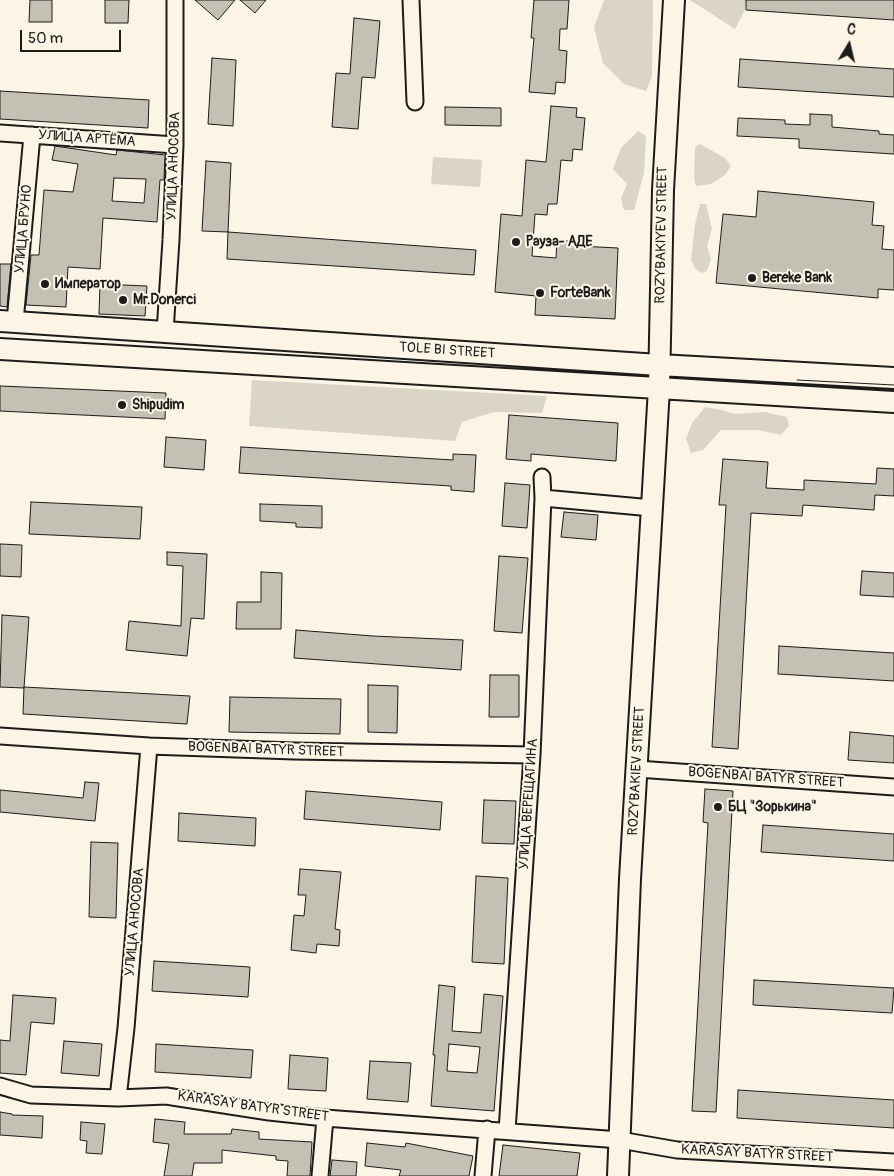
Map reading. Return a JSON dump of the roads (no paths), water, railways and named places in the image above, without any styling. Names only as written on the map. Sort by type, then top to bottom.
[{"type":"main road","name":"ROZYBAKIYEV STREET","points":[[660,365],[664,176],[674,0]]},
{"type":"main road","name":"TOLE BI STREET","points":[[7,322],[660,365],[894,378]]},
{"type":"main road","name":"TOLE BI STREET","points":[[0,348],[894,402]]},
{"type":"main road","points":[[490,378],[503,366],[503,359],[494,354]]},
{"type":"main road","name":"ROZYBAKIEV STREET","points":[[618,1176],[630,879],[638,769],[660,365]]},
{"type":"main road","points":[[792,396],[783,384],[784,380],[798,373]]},
{"type":"street","name":"УЛИЦА АНОСОВА","points":[[164,332],[172,240],[175,145],[175,0]]},
{"type":"street","points":[[411,0],[414,102]]},
{"type":"street","name":"УЛИЦА АРТЁМА","points":[[0,133],[175,145]]},
{"type":"street","name":"УЛИЦА БРУНО","points":[[7,322],[32,135]]},
{"type":"street","name":"УЛИЦА ВЕРЕЩАГИНА","points":[[507,1131],[532,755],[543,498],[542,477]]},
{"type":"street","points":[[543,498],[652,508]]},
{"type":"street","name":"BOGENBAI BATYR STREET","points":[[0,736],[149,746],[294,752],[532,755]]},
{"type":"street","name":"УЛИЦА АНОСОВА","points":[[118,1098],[126,1028],[149,746]]},
{"type":"street","name":"BOGENBAI BATYR STREET","points":[[638,769],[894,787]]},
{"type":"street","name":"KARASAY BATYR STREET","points":[[0,1086],[31,1095],[118,1098],[166,1096],[268,1112],[325,1118],[507,1131]]},
{"type":"street","points":[[320,1176],[325,1118]]},
{"type":"street","points":[[483,1176],[487,1130]]},
{"type":"street","points":[[507,1131],[620,1140]]},
{"type":"street","name":"KARASAY BATYR STREET","points":[[620,1140],[677,1150],[894,1162]]},
{"type":"tram line","points":[[797,380],[894,385]]},
{"type":"place","name":"Рауза- АДЕ","points":[[516,242]]},
{"type":"place","name":"Bereke Bank","points":[[752,278]]},
{"type":"place","name":"Император","points":[[45,284]]},
{"type":"place","name":"ForteBank","points":[[540,293]]},
{"type":"place","name":"Mr.Donerci","points":[[123,300]]},
{"type":"place","name":"Shipudim","points":[[122,405]]},
{"type":"place","name":"БЦ \"Зорькина\"","points":[[718,807]]}]
